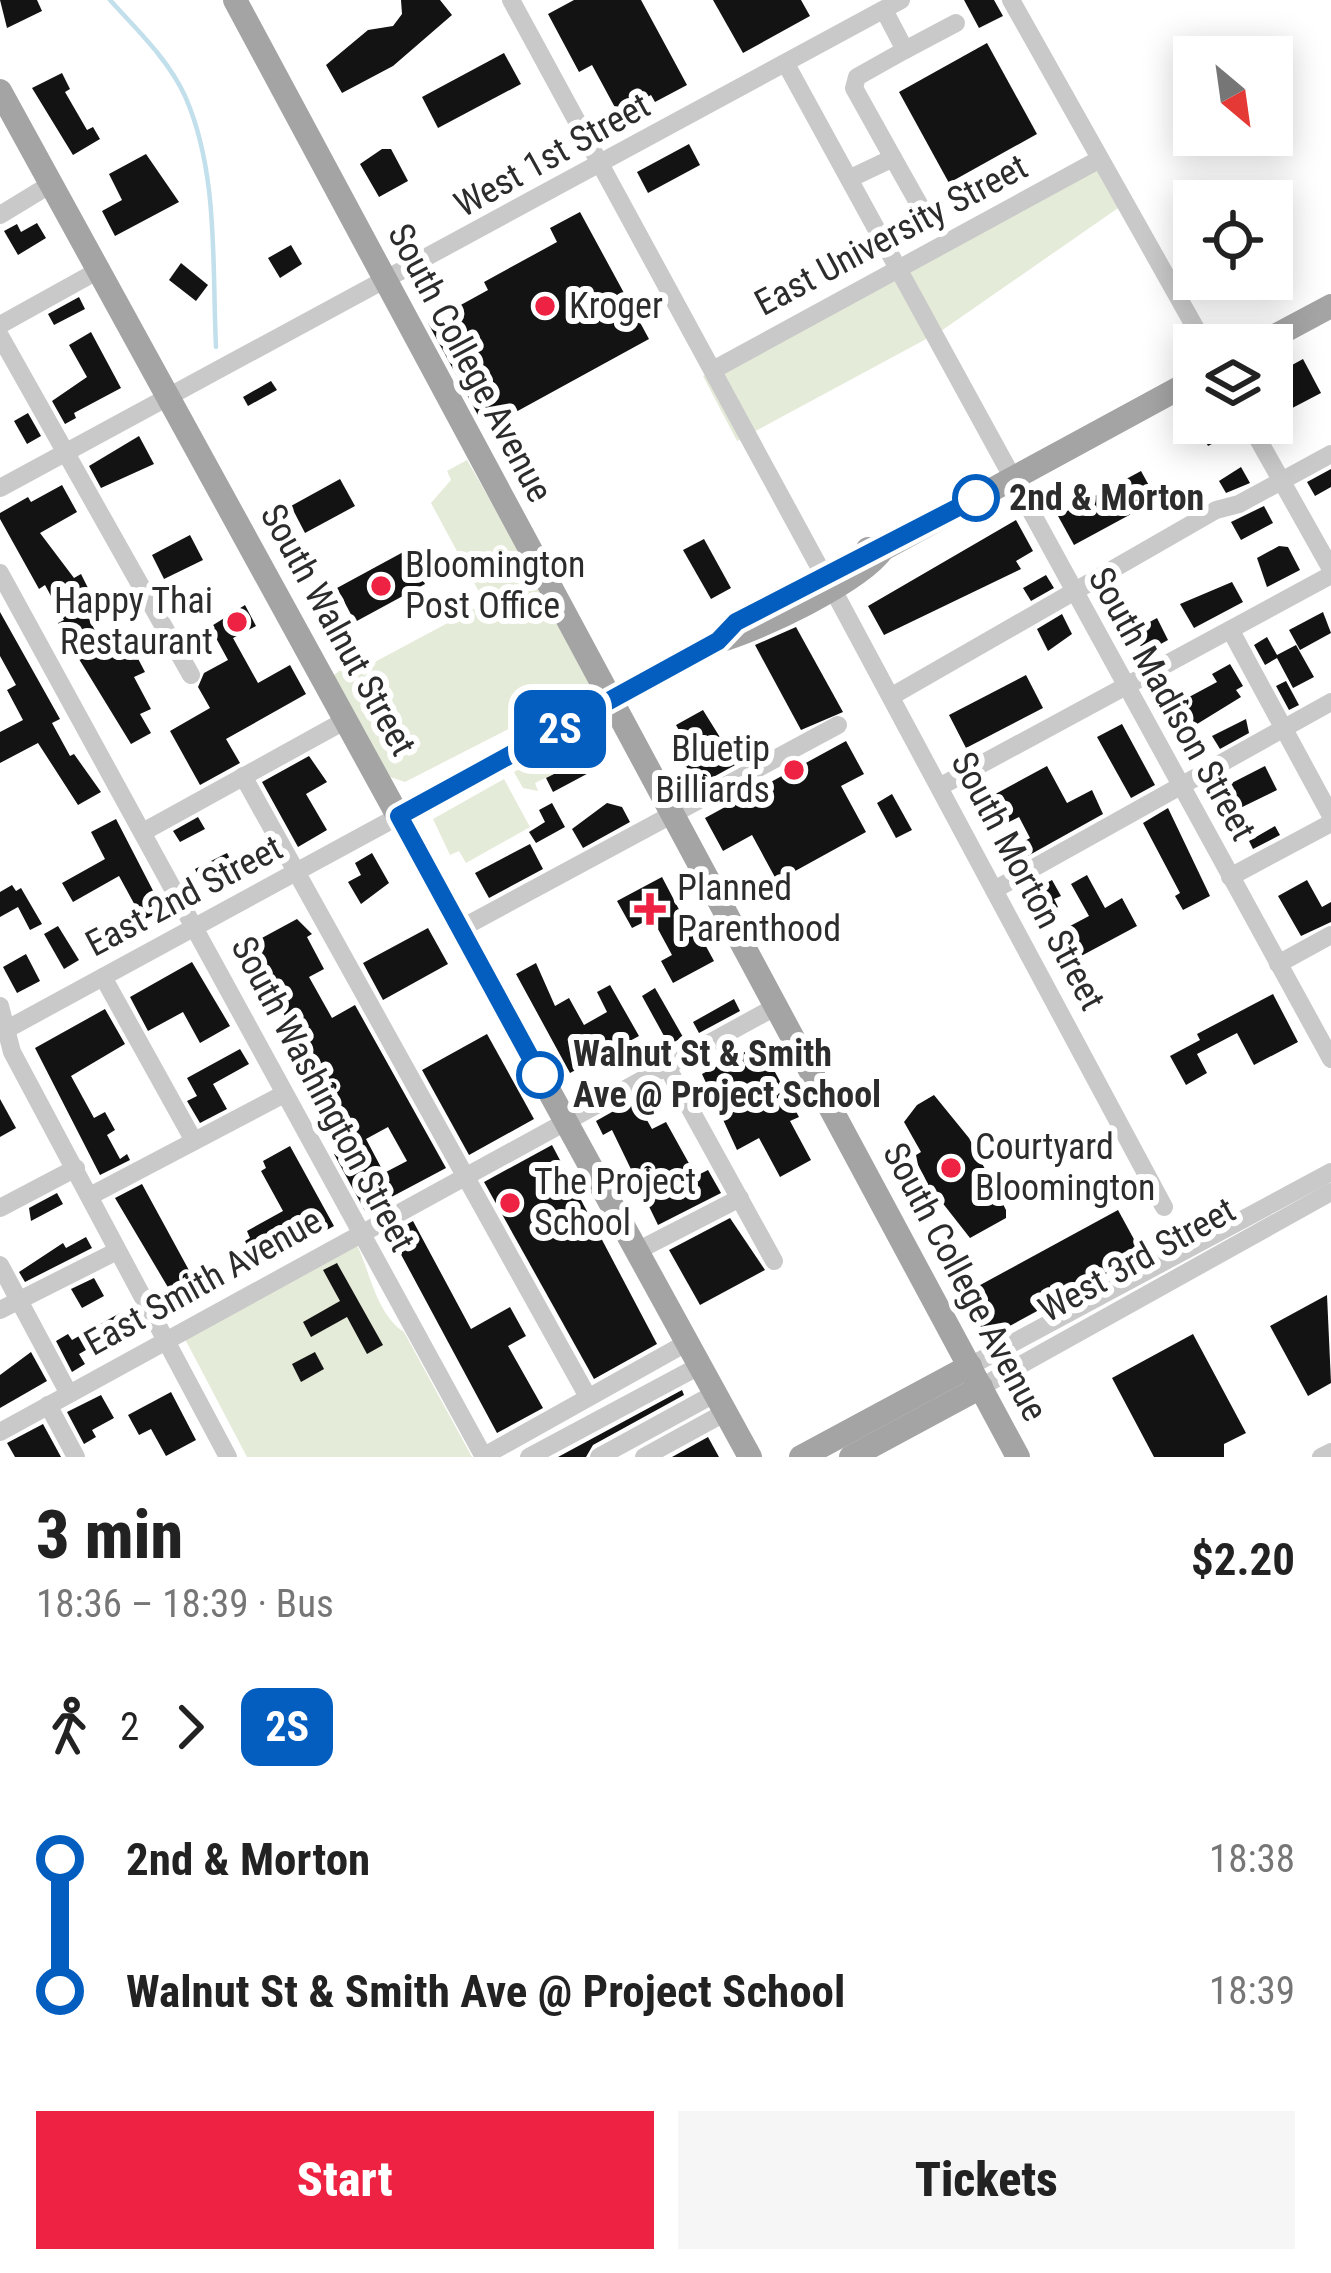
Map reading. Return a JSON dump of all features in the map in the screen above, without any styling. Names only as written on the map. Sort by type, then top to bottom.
[{"type":"main road","name":"South College Avenue","points":[[235,0],[1018,1457]]},
{"type":"main road","name":"South Walnut Street","points":[[2,100],[750,1457]]},
{"type":"main road","points":[[1293,326],[1331,306]]},
{"type":"main road","points":[[399,816],[718,641],[736,622],[827,580],[868,549],[883,549],[1173,391]]},
{"type":"main road","name":"West 3rd Street","points":[[851,1457],[879,1450],[975,1377]]},
{"type":"main road","name":"West 3rd Street","points":[[801,1457],[975,1377]]},
{"type":"street","name":"South Morton Street","points":[[511,0],[941,786],[1164,1207]]},
{"type":"street","points":[[1011,0],[1193,324]]},
{"type":"street","name":"West 1st Street","points":[[0,488],[893,5]]},
{"type":"street","points":[[893,5],[905,50]]},
{"type":"street","points":[[920,206],[854,88],[857,76],[956,23]]},
{"type":"street","name":"South Madison Street","points":[[786,64],[1331,1059]]},
{"type":"street","points":[[851,178],[893,158]]},
{"type":"street","name":"East University Street","points":[[713,370],[1100,159]]},
{"type":"street","points":[[0,215],[51,184]]},
{"type":"street","points":[[0,325],[99,270]]},
{"type":"street","points":[[0,336],[191,675]]},
{"type":"street","points":[[941,786],[1231,631],[1331,572],[1261,444]]},
{"type":"street","points":[[892,696],[1216,510],[1239,505],[1331,454]]},
{"type":"street","name":"South Washington Street","points":[[0,573],[484,1456]]},
{"type":"street","points":[[1230,877],[1331,820],[1231,631]]},
{"type":"street","points":[[994,890],[1331,703]]},
{"type":"street","points":[[143,832],[346,720]]},
{"type":"street","points":[[460,929],[838,725]]},
{"type":"street","points":[[243,776],[588,1397]]},
{"type":"street","name":"East 2nd Street","points":[[3,1031],[399,816]]},
{"type":"street","points":[[1278,964],[1331,934]]},
{"type":"street","points":[[103,977],[194,1141]]},
{"type":"street","points":[[0,1006],[12,1052],[228,1457]]},
{"type":"street","name":"East Smith Avenue","points":[[0,1432],[775,1007]]},
{"type":"street","points":[[667,1065],[774,1261]]},
{"type":"street","points":[[90,1196],[284,1094]]},
{"type":"street","points":[[0,1208],[76,1168]]},
{"type":"street","name":"West 3rd Street","points":[[975,1377],[1331,1172]]},
{"type":"street","name":"West 3rd Street","points":[[975,1377],[1331,1192]]},
{"type":"street","points":[[637,1251],[740,1198]]},
{"type":"street","points":[[0,1310],[117,1251]]},
{"type":"street","points":[[0,1265],[69,1394]]},
{"type":"street","points":[[484,1456],[588,1397],[694,1353]]},
{"type":"street","points":[[529,1457],[694,1353]]},
{"type":"street","points":[[599,1457],[721,1402]]},
{"type":"street","points":[[644,1457],[721,1402]]},
{"type":"street","points":[[48,1406],[76,1457]]},
{"type":"street","points":[[1321,1457],[1331,1451]]},
{"type":"green space","points":[[1096,161],[1121,206],[941,331],[737,441],[703,376]]},
{"type":"green space","points":[[467,460],[596,684],[405,782],[387,776],[334,675],[352,661],[358,671],[485,603],[431,503],[451,480],[447,471]]},
{"type":"green space","points":[[589,732],[602,757],[594,761],[585,749],[535,783],[538,791],[523,788],[514,772]]},
{"type":"green space","points":[[504,779],[530,827],[466,863],[459,851],[450,855],[433,819]]},
{"type":"green space","points":[[356,1243],[380,1303],[404,1332],[472,1457],[247,1457],[185,1339]]},
{"type":"building","points":[[0,0],[37,0],[42,11],[7,28]]},
{"type":"building","points":[[401,0],[440,0],[452,15],[393,66],[342,93],[326,65],[368,30],[393,26],[402,14]]},
{"type":"building","points":[[574,0],[641,0],[687,85],[655,102],[651,95],[618,113],[592,65],[579,72],[548,14]]},
{"type":"building","points":[[713,0],[801,0],[810,16],[743,53]]},
{"type":"building","points":[[964,0],[994,0],[1003,16],[979,28]]},
{"type":"building","points":[[987,43],[1037,134],[949,183],[899,92]]},
{"type":"building","points":[[504,53],[521,84],[438,128],[422,97]]},
{"type":"building","points":[[62,73],[70,89],[65,92],[87,130],[93,127],[100,139],[73,155],[32,88]]},
{"type":"building","points":[[689,144],[700,165],[648,193],[637,172]]},
{"type":"building","points":[[382,149],[391,149],[408,181],[379,197],[360,164]]},
{"type":"building","points":[[146,154],[179,202],[115,236],[102,211],[122,200],[109,174]]},
{"type":"building","name":"Kroger","points":[[580,212],[649,339],[514,413],[494,409],[479,417],[428,323],[488,290],[484,282],[557,242],[550,228]]},
{"type":"building","points":[[37,223],[46,238],[18,255],[4,231],[17,224],[21,232]]},
{"type":"building","points":[[291,245],[302,264],[280,278],[268,258]]},
{"type":"building","points":[[181,263],[208,285],[196,301],[169,280]]},
{"type":"building","points":[[79,297],[85,309],[54,325],[48,314]]},
{"type":"building","points":[[91,332],[121,388],[74,413],[76,418],[65,424],[52,401],[87,377],[69,345]]},
{"type":"building","points":[[1303,359],[1321,393],[1293,408],[1293,364]]},
{"type":"building","points":[[271,381],[277,390],[248,406],[243,397]]},
{"type":"building","points":[[28,413],[41,436],[27,444],[14,421]]},
{"type":"building","points":[[139,436],[154,464],[101,488],[89,466]]},
{"type":"building","points":[[1241,467],[1250,483],[1226,493],[1219,481]]},
{"type":"building","points":[[1331,469],[1331,487],[1315,496],[1307,482]]},
{"type":"building","points":[[1141,471],[1157,500],[1074,545],[1058,516]]},
{"type":"building","points":[[340,479],[355,506],[305,533],[291,506]]},
{"type":"building","points":[[62,485],[77,512],[40,533],[74,578],[81,574],[89,590],[78,596],[97,635],[102,633],[117,660],[134,651],[145,672],[134,677],[151,709],[140,714],[151,733],[131,744],[63,633],[58,623],[64,620],[45,585],[39,589],[0,519],[0,513],[28,497],[31,502]]},
{"type":"building","points":[[1264,506],[1273,523],[1241,540],[1231,522]]},
{"type":"building","points":[[1016,520],[1033,551],[1016,561],[1021,569],[884,635],[868,606]]},
{"type":"building","points":[[190,535],[203,560],[164,579],[152,555]]},
{"type":"building","points":[[704,539],[731,588],[711,599],[683,550]]},
{"type":"building","points":[[1279,546],[1288,547],[1300,570],[1267,587],[1257,558]]},
{"type":"building","name":"Bloomington Post Office","points":[[407,550],[425,584],[355,622],[337,588]]},
{"type":"building","points":[[1046,575],[1054,588],[1031,601],[1023,588]]},
{"type":"building","points":[[1232,582],[1243,602],[1194,628],[1180,604]]},
{"type":"building","points":[[245,605],[256,626],[233,638],[258,683],[290,665],[306,694],[226,739],[240,763],[200,785],[170,731],[210,708],[198,687],[204,673],[228,660],[210,627]]},
{"type":"building","points":[[0,612],[60,719],[52,723],[70,756],[74,754],[101,792],[78,805],[38,743],[0,763],[0,732],[23,720],[7,690],[16,685],[0,656]]},
{"type":"building","points":[[1323,612],[1331,633],[1300,650],[1289,630]]},
{"type":"building","points":[[1062,614],[1072,634],[1048,651],[1037,629]]},
{"type":"building","points":[[1157,618],[1168,640],[1144,653],[1133,631]]},
{"type":"building","points":[[796,627],[843,712],[801,730],[755,645]]},
{"type":"building","points":[[1267,637],[1277,655],[1296,645],[1314,677],[1293,688],[1277,658],[1265,665],[1254,645]]},
{"type":"building","points":[[1230,664],[1243,686],[1236,690],[1241,697],[1189,729],[1176,704],[1217,682],[1212,674]]},
{"type":"building","points":[[1026,675],[1043,708],[966,748],[949,715]]},
{"type":"building","points":[[1286,681],[1299,705],[1289,710],[1276,686]]},
{"type":"building","points":[[703,710],[731,755],[752,744],[757,753],[697,786],[686,766],[703,757],[693,737],[685,741],[676,725]]},
{"type":"building","points":[[1246,719],[1249,733],[1220,749],[1212,736]]},
{"type":"building","points":[[1122,724],[1155,785],[1131,798],[1097,737]]},
{"type":"building","points":[[846,741],[864,774],[841,786],[866,832],[777,881],[752,835],[723,851],[705,818]]},
{"type":"building","points":[[585,749],[598,768],[553,792],[546,778],[556,773],[553,767]]},
{"type":"building","points":[[309,756],[327,782],[306,794],[327,830],[298,847],[262,782]]},
{"type":"building","points":[[1047,766],[1067,803],[1092,790],[1103,814],[1006,868],[999,855],[1030,838],[1019,817],[1003,825],[988,798]]},
{"type":"building","points":[[1265,766],[1277,790],[1232,812],[1220,789]]},
{"type":"building","points":[[892,794],[912,830],[896,838],[877,803]]},
{"type":"building","points":[[552,803],[565,827],[536,843],[529,832],[545,822],[539,810]]},
{"type":"building","points":[[607,803],[622,807],[630,822],[583,848],[572,829]]},
{"type":"building","points":[[1168,808],[1210,896],[1183,910],[1175,896],[1180,893],[1143,823]]},
{"type":"building","points":[[198,817],[205,829],[180,842],[173,831]]},
{"type":"building","points":[[116,819],[163,910],[143,920],[119,876],[73,902],[62,883],[105,859],[91,832]]},
{"type":"building","points":[[1275,826],[1280,835],[1253,849],[1249,841]]},
{"type":"building","points":[[530,844],[543,869],[489,898],[475,873]]},
{"type":"building","points":[[227,853],[238,874],[206,890],[195,869]]},
{"type":"building","points":[[372,853],[389,883],[361,904],[348,882],[361,875],[355,863]]},
{"type":"building","points":[[1087,875],[1105,908],[1122,898],[1137,926],[1068,963],[1053,935],[1089,916],[1071,884]]},
{"type":"building","name":"Planned Parenthood","points":[[662,877],[696,942],[702,939],[714,961],[673,983],[661,961],[672,955],[652,918],[632,928],[617,901]]},
{"type":"building","points":[[1052,880],[1061,896],[1054,899],[1058,907],[1036,918],[1024,895]]},
{"type":"building","points":[[1307,880],[1322,907],[1331,902],[1331,922],[1301,936],[1278,896]]},
{"type":"building","points":[[12,885],[16,891],[21,888],[42,924],[30,930],[18,907],[0,917],[0,892]]},
{"type":"building","points":[[297,919],[312,934],[307,937],[324,969],[309,977],[332,1018],[355,1005],[446,1168],[365,1211],[334,1154],[356,1142],[333,1100],[326,1105],[287,1044],[296,1038],[249,945]],"holes":[[[388,1127],[407,1161],[384,1173],[366,1139]]]},
{"type":"building","points":[[58,926],[79,960],[64,969],[44,934]]},
{"type":"building","points":[[428,928],[448,964],[383,1000],[363,963]]},
{"type":"building","points":[[26,954],[40,981],[17,993],[3,967]]},
{"type":"building","points":[[192,962],[230,1026],[200,1043],[183,1012],[148,1031],[130,997]]},
{"type":"building","points":[[536,963],[555,1006],[569,998],[584,1025],[607,1012],[597,992],[610,985],[639,1036],[570,1073],[516,974]]},
{"type":"building","points":[[655,988],[683,1037],[669,1045],[642,996]]},
{"type":"building","points":[[1273,994],[1298,1042],[1254,1065],[1237,1033],[1197,1054],[1207,1073],[1186,1085],[1170,1056],[1200,1040],[1197,1034]]},
{"type":"building","points":[[734,999],[740,1011],[699,1033],[693,1022]]},
{"type":"building","points":[[105,1009],[125,1044],[71,1076],[94,1118],[105,1112],[115,1130],[107,1135],[120,1159],[127,1154],[130,1160],[100,1175],[35,1048]]},
{"type":"building","points":[[487,1034],[534,1119],[469,1155],[422,1070]]},
{"type":"building","points":[[760,1044],[799,1117],[790,1121],[811,1160],[780,1177],[759,1138],[737,1150],[702,1074]]},
{"type":"building","points":[[240,1049],[249,1064],[213,1084],[227,1109],[200,1123],[187,1101],[197,1096],[187,1078]]},
{"type":"building","name":"Courtyard Bloomington","points":[[934,1095],[969,1138],[1006,1210],[1006,1218],[970,1238],[941,1201],[918,1214],[908,1195],[928,1184],[918,1165],[916,1155],[921,1152],[904,1122],[917,1105]]},
{"type":"building","points":[[0,1099],[16,1128],[0,1137]]},
{"type":"building","points":[[635,1099],[652,1129],[666,1122],[696,1176],[708,1170],[721,1193],[658,1225],[612,1130],[603,1135],[596,1121]]},
{"type":"building","points":[[552,1145],[657,1344],[594,1379],[484,1182]]},
{"type":"building","points":[[290,1146],[334,1226],[259,1267],[245,1241],[250,1238],[247,1231],[283,1211],[261,1171],[266,1168],[263,1161]]},
{"type":"building","points":[[142,1184],[203,1296],[176,1311],[165,1291],[169,1289],[115,1198]]},
{"type":"building","points":[[57,1193],[63,1204],[31,1221],[29,1208]]},
{"type":"building","points":[[1118,1210],[1142,1254],[984,1340],[960,1296]]},
{"type":"building","points":[[730,1218],[765,1270],[700,1305],[669,1250]]},
{"type":"building","points":[[413,1221],[471,1329],[510,1307],[526,1336],[508,1346],[543,1408],[497,1433],[390,1234]]},
{"type":"building","points":[[86,1237],[92,1248],[25,1282],[19,1272],[63,1243],[66,1248]]},
{"type":"building","points":[[337,1263],[383,1345],[367,1354],[347,1317],[311,1337],[303,1322],[340,1301],[323,1270]]},
{"type":"building","points":[[94,1278],[104,1296],[82,1308],[71,1289]]},
{"type":"building","points":[[1327,1295],[1331,1383],[1308,1396],[1270,1326]]},
{"type":"building","points":[[120,1313],[133,1335],[105,1350],[100,1342],[79,1354],[85,1364],[72,1372],[56,1341],[68,1334],[72,1340]]},
{"type":"building","points":[[1193,1334],[1246,1433],[1224,1444],[1224,1457],[1154,1457],[1112,1378]]},
{"type":"building","points":[[31,1352],[47,1381],[0,1408],[0,1375]]},
{"type":"building","points":[[315,1352],[324,1369],[301,1382],[292,1364]]},
{"type":"building","points":[[682,1390],[684,1395],[593,1445],[586,1457],[558,1457]]},
{"type":"building","points":[[171,1392],[196,1440],[166,1456],[151,1429],[139,1435],[128,1415]]},
{"type":"building","points":[[101,1395],[114,1418],[92,1430],[96,1437],[84,1444],[67,1412]]},
{"type":"building","points":[[43,1424],[61,1457],[15,1457],[7,1443]]},
{"type":"building","points":[[708,1437],[719,1457],[672,1457]]},
{"type":"waterway","points":[[110,0],[170,70],[196,126],[212,220],[216,347]]},
{"type":"bus line","name":"2S","points":[[540,1075],[399,816],[718,641],[736,622],[868,549],[883,549],[976,498]]},
{"type":"place","name":"Kroger","points":[[545,306]]},
{"type":"place","name":"2nd & Morton","points":[[976,498]]},
{"type":"place","name":"Bloomington Post Office","points":[[381,586]]},
{"type":"place","name":"Happy Thai Restaurant","points":[[237,622]]},
{"type":"place","name":"Bluetip Billiards","points":[[794,770]]},
{"type":"place","name":"Planned Parenthood","points":[[650,909]]},
{"type":"place","name":"Walnut St & Smith Ave @ Project School","points":[[540,1075]]},
{"type":"place","name":"Courtyard Bloomington","points":[[951,1168]]},
{"type":"place","name":"The Project School","points":[[510,1203]]}]
